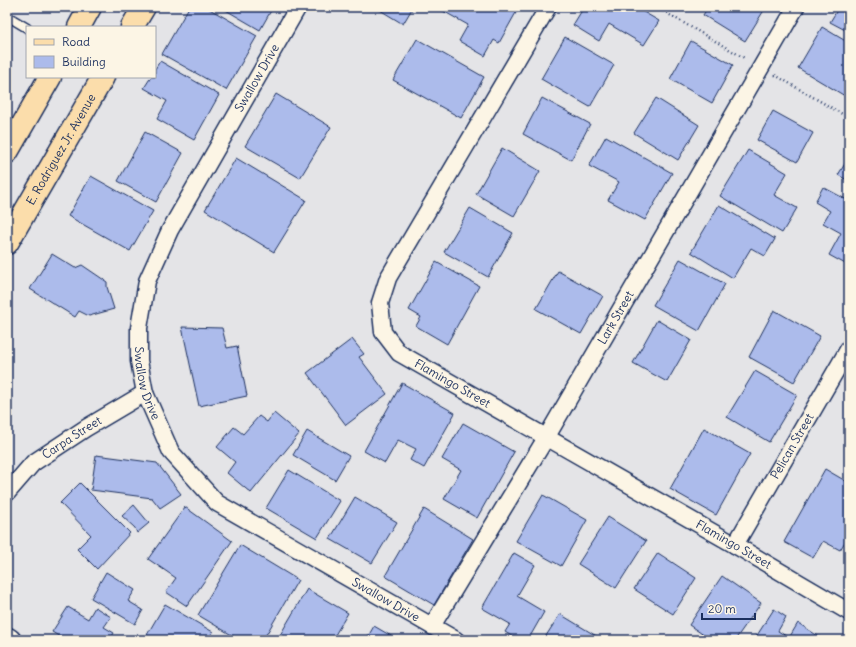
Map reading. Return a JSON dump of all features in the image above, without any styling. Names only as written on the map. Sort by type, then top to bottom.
[{"type":"main road","points":[[80,26],[90,7]]},
{"type":"main road","points":[[133,26],[144,7]]},
{"type":"main road","points":[[7,152],[49,78]]},
{"type":"main road","name":"E. Rodriguez Jr. Avenue","points":[[7,243],[102,78]]},
{"type":"street","name":"Swallow Drive","points":[[298,7],[170,230],[147,281],[139,328],[139,360],[145,394],[171,452],[217,503],[456,640]]},
{"type":"street","name":"Flamingo Street","points":[[548,7],[388,278],[380,303],[383,332],[399,353],[735,545],[849,612]]},
{"type":"street","name":"Lark Street","points":[[432,626],[546,438],[796,7]]},
{"type":"street","name":"Pelican Street","points":[[735,545],[847,357]]},
{"type":"street","name":"Carpa Street","points":[[7,493],[33,463],[86,428],[145,394]]},
{"type":"lane","points":[[7,16],[26,27]]},
{"type":"building","points":[[189,7],[206,7],[257,36],[226,90],[162,54]]},
{"type":"building","points":[[225,7],[273,7],[260,30],[224,9]]},
{"type":"building","points":[[375,7],[413,7],[403,24]]},
{"type":"building","points":[[436,7],[515,7],[518,9],[499,43],[494,40],[485,56],[459,41],[468,25]]},
{"type":"building","points":[[584,7],[635,7],[659,21],[644,45],[609,24],[599,41],[573,25]]},
{"type":"building","points":[[708,7],[766,7],[745,41],[703,15]]},
{"type":"building","points":[[839,7],[849,7],[849,32],[830,22]]},
{"type":"building","points":[[822,27],[849,43],[849,89],[845,96],[798,68]]},
{"type":"building","points":[[565,37],[614,65],[590,107],[541,79]]},
{"type":"building","points":[[417,39],[484,77],[461,118],[393,80]]},
{"type":"building","points":[[691,41],[733,65],[712,103],[670,79]]},
{"type":"building","points":[[160,61],[219,95],[194,140],[157,119],[167,101],[144,88],[150,78],[156,78],[156,67]]},
{"type":"building","points":[[276,94],[331,127],[300,178],[245,146]]},
{"type":"building","points":[[542,98],[590,124],[571,160],[523,134]]},
{"type":"building","points":[[656,98],[699,125],[678,160],[634,133]]},
{"type":"building","points":[[773,111],[813,133],[797,162],[757,140]]},
{"type":"building","points":[[145,132],[183,153],[156,202],[118,181]]},
{"type":"building","points":[[606,136],[672,173],[645,220],[608,200],[619,182],[589,166]]},
{"type":"building","points":[[502,148],[540,171],[514,216],[476,194]]},
{"type":"building","points":[[748,150],[787,173],[774,195],[797,208],[782,233],[720,196]]},
{"type":"building","points":[[236,158],[306,200],[274,252],[205,210]]},
{"type":"building","points":[[846,162],[849,164],[849,181],[838,175]]},
{"type":"building","points":[[91,176],[153,211],[130,251],[68,216]]},
{"type":"building","points":[[823,187],[849,201],[849,266],[829,255],[841,233],[823,223],[830,211],[815,202]]},
{"type":"building","points":[[719,205],[775,239],[765,256],[751,248],[733,278],[691,252]]},
{"type":"building","points":[[470,208],[513,233],[488,277],[444,252]]},
{"type":"building","points":[[52,254],[75,268],[82,265],[107,282],[107,287],[114,309],[89,316],[79,311],[75,317],[30,289]]},
{"type":"building","points":[[680,259],[725,284],[699,331],[653,305]]},
{"type":"building","points":[[436,262],[479,286],[447,344],[416,326],[421,317],[409,310]]},
{"type":"building","points":[[558,271],[603,296],[581,334],[536,309]]},
{"type":"building","points":[[774,310],[820,336],[794,382],[749,357]]},
{"type":"building","points":[[657,320],[691,340],[667,382],[633,363]]},
{"type":"building","points":[[182,327],[222,328],[227,348],[237,346],[247,396],[199,406]]},
{"type":"building","points":[[352,339],[364,354],[359,357],[387,394],[346,425],[307,373]]},
{"type":"building","points":[[755,371],[797,395],[769,442],[727,417]]},
{"type":"building","points":[[402,383],[455,413],[424,468],[410,460],[416,449],[398,440],[385,463],[364,451]]},
{"type":"building","points":[[274,413],[299,434],[251,493],[227,473],[235,462],[217,447],[234,427],[243,434],[259,416],[267,422]]},
{"type":"building","points":[[463,423],[514,452],[477,518],[444,499],[461,470],[442,459]]},
{"type":"building","points":[[704,428],[750,454],[716,515],[670,489]]},
{"type":"building","points":[[307,431],[349,456],[335,480],[293,455]]},
{"type":"building","points":[[96,455],[157,463],[181,494],[160,508],[152,498],[91,490]]},
{"type":"building","points":[[825,469],[849,483],[849,507],[847,511],[849,512],[849,535],[840,550],[823,541],[813,558],[784,542]]},
{"type":"building","points":[[289,470],[340,501],[317,538],[266,508]]},
{"type":"building","points":[[80,483],[130,533],[97,569],[77,549],[91,535],[60,503]]},
{"type":"building","points":[[543,495],[587,520],[561,566],[516,541]]},
{"type":"building","points":[[355,497],[397,522],[372,563],[330,539]]},
{"type":"building","points":[[134,505],[149,523],[137,533],[135,528],[122,516]]},
{"type":"building","points":[[185,507],[232,541],[187,606],[166,592],[176,578],[148,559]]},
{"type":"building","points":[[424,509],[473,539],[434,605],[385,576]]},
{"type":"building","points":[[608,517],[646,541],[616,588],[578,564]]},
{"type":"building","points":[[240,545],[298,580],[263,640],[240,640],[198,615]]},
{"type":"building","points":[[514,553],[535,565],[517,596],[544,612],[528,640],[518,640],[505,632],[510,624],[482,608]]},
{"type":"building","points":[[658,553],[696,578],[673,614],[634,589]]},
{"type":"building","points":[[106,572],[135,590],[128,601],[143,610],[135,624],[91,598]]},
{"type":"building","points":[[722,576],[761,603],[735,640],[711,640],[689,625]]},
{"type":"building","points":[[307,589],[348,613],[332,640],[289,640],[280,635]]},
{"type":"building","points":[[165,604],[213,632],[208,640],[144,640]]},
{"type":"building","points":[[68,607],[88,619],[95,607],[111,617],[104,627],[114,633],[110,640],[65,640],[52,632]]},
{"type":"building","points":[[774,609],[786,617],[778,631],[789,638],[798,623],[821,638],[820,640],[754,640]]},
{"type":"building","points":[[560,614],[603,640],[545,640],[544,639]]},
{"type":"building","points":[[374,626],[398,640],[366,640]]}]
